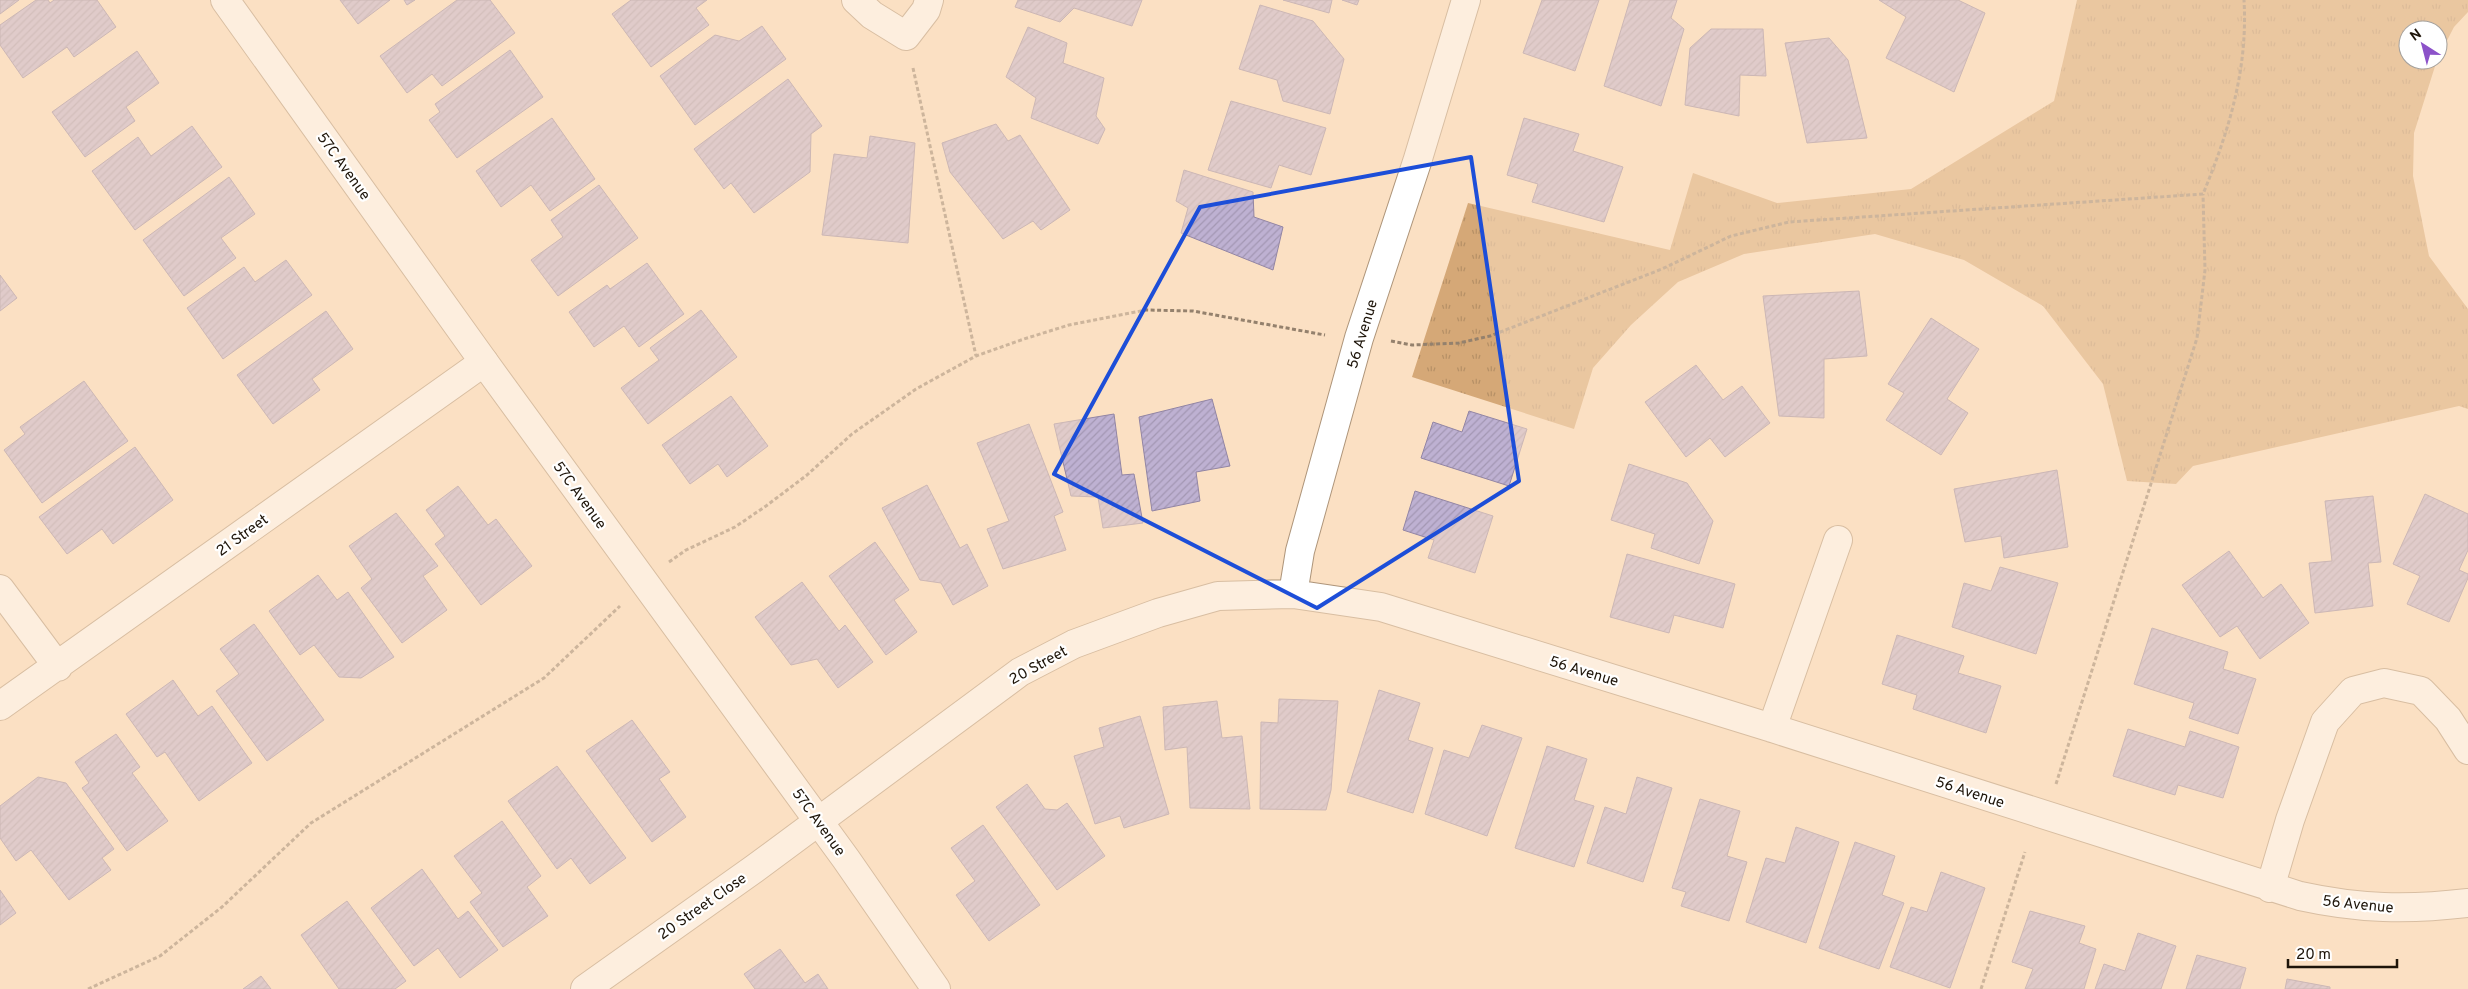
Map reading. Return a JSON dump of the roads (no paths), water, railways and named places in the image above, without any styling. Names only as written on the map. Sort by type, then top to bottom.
[{"type":"street","name":"57C Avenue","points":[[225,0],[484,362],[819,821],[936,989]]},
{"type":"street","points":[[856,0],[872,15],[906,36],[926,10],[929,0]]},
{"type":"street","name":"56 Avenue","points":[[1466,0],[1417,162],[1359,338],[1300,551],[1294,594],[1381,607],[1772,728],[2270,888],[2342,905],[2395,908],[2468,903]]},
{"type":"street","name":"21 Street","points":[[0,706],[58,667],[484,362]]},
{"type":"street","points":[[1772,728],[1838,540]]},
{"type":"street","points":[[0,589],[58,667]]},
{"type":"street","name":"20 Street","points":[[819,821],[1020,672],[1074,644],[1158,613],[1218,596],[1294,594]]},
{"type":"street","points":[[2270,888],[2290,820],[2325,722],[2353,691],[2384,683],[2421,691],[2448,719],[2468,750]]},
{"type":"street","name":"20 Street Close","points":[[585,989],[819,821]]}]
